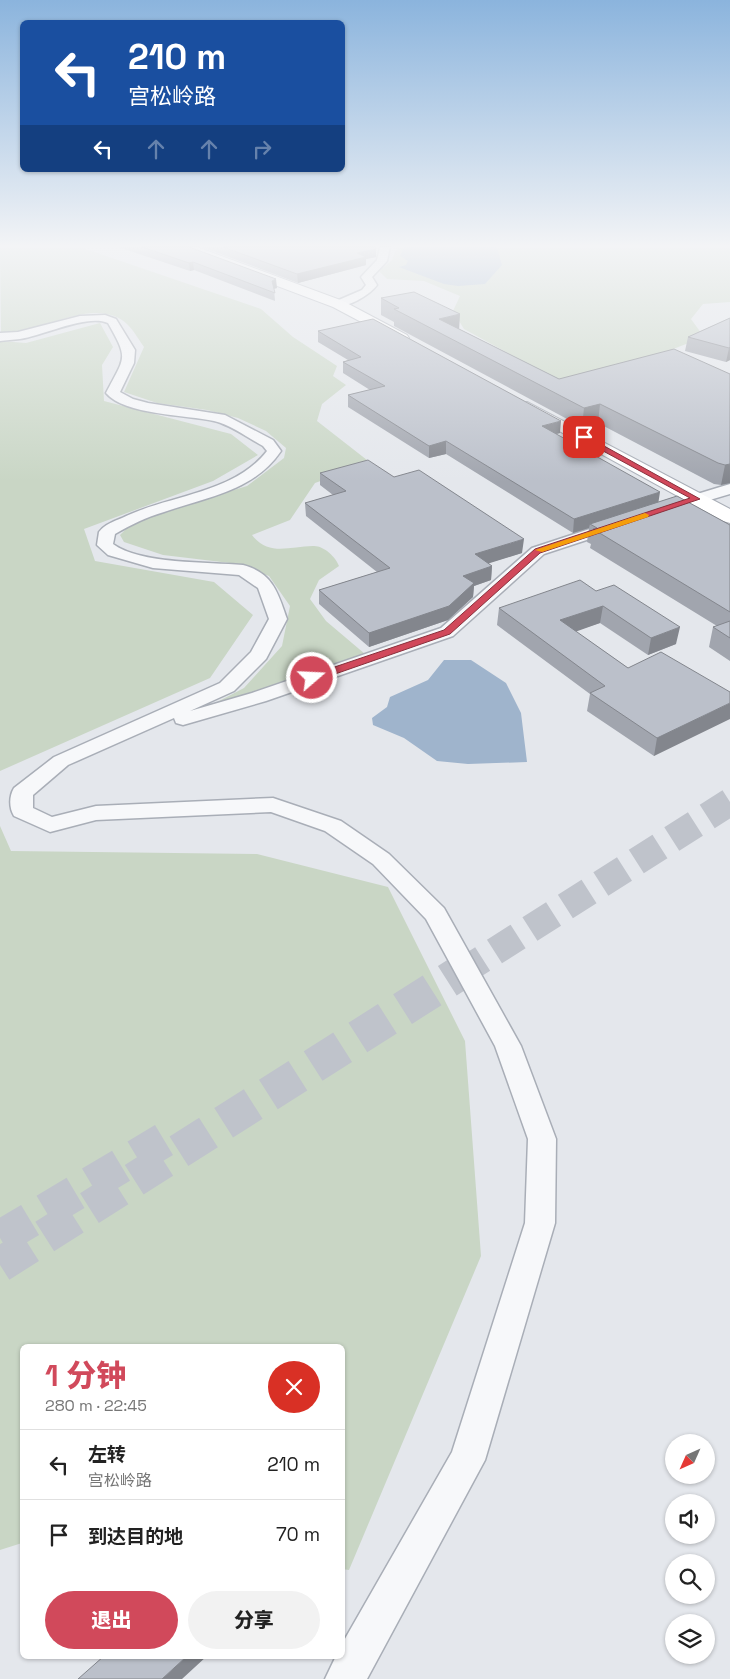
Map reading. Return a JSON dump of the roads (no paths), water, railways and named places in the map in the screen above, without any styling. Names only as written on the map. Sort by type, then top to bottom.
[{"type":"street","points":[[0,337],[19,336],[57,325]]},
{"type":"street","points":[[115,325],[129,350],[128,363],[113,393],[128,402],[146,407],[220,418],[268,443],[274,451],[270,459],[243,479],[200,496],[160,507],[127,520],[107,532],[105,545],[114,552],[153,563],[243,570],[266,585],[278,619],[259,655],[227,687],[61,761],[22,793],[22,811],[50,825],[96,813],[273,805],[333,826],[381,860],[435,914],[508,1046],[542,1138],[540,1223],[467,1460],[345,1679]]},
{"type":"street","points":[[378,325],[415,345]]},
{"type":"street","points":[[511,398],[730,517]]},
{"type":"street","points":[[659,511],[730,489]]},
{"type":"street","points":[[61,761],[144,730],[258,697],[447,632],[538,551],[631,520]]},
{"type":"water","points":[[444,660],[471,660],[506,683],[521,713],[527,762],[468,764],[437,761],[404,738],[373,725],[372,718],[387,707],[390,697],[428,680]]},
{"type":"tunnel","points":[[459,974],[730,802]]},
{"type":"tunnel","points":[[0,1265],[461,972]]},
{"type":"tunnel","points":[[0,1238],[164,1140]]}]
